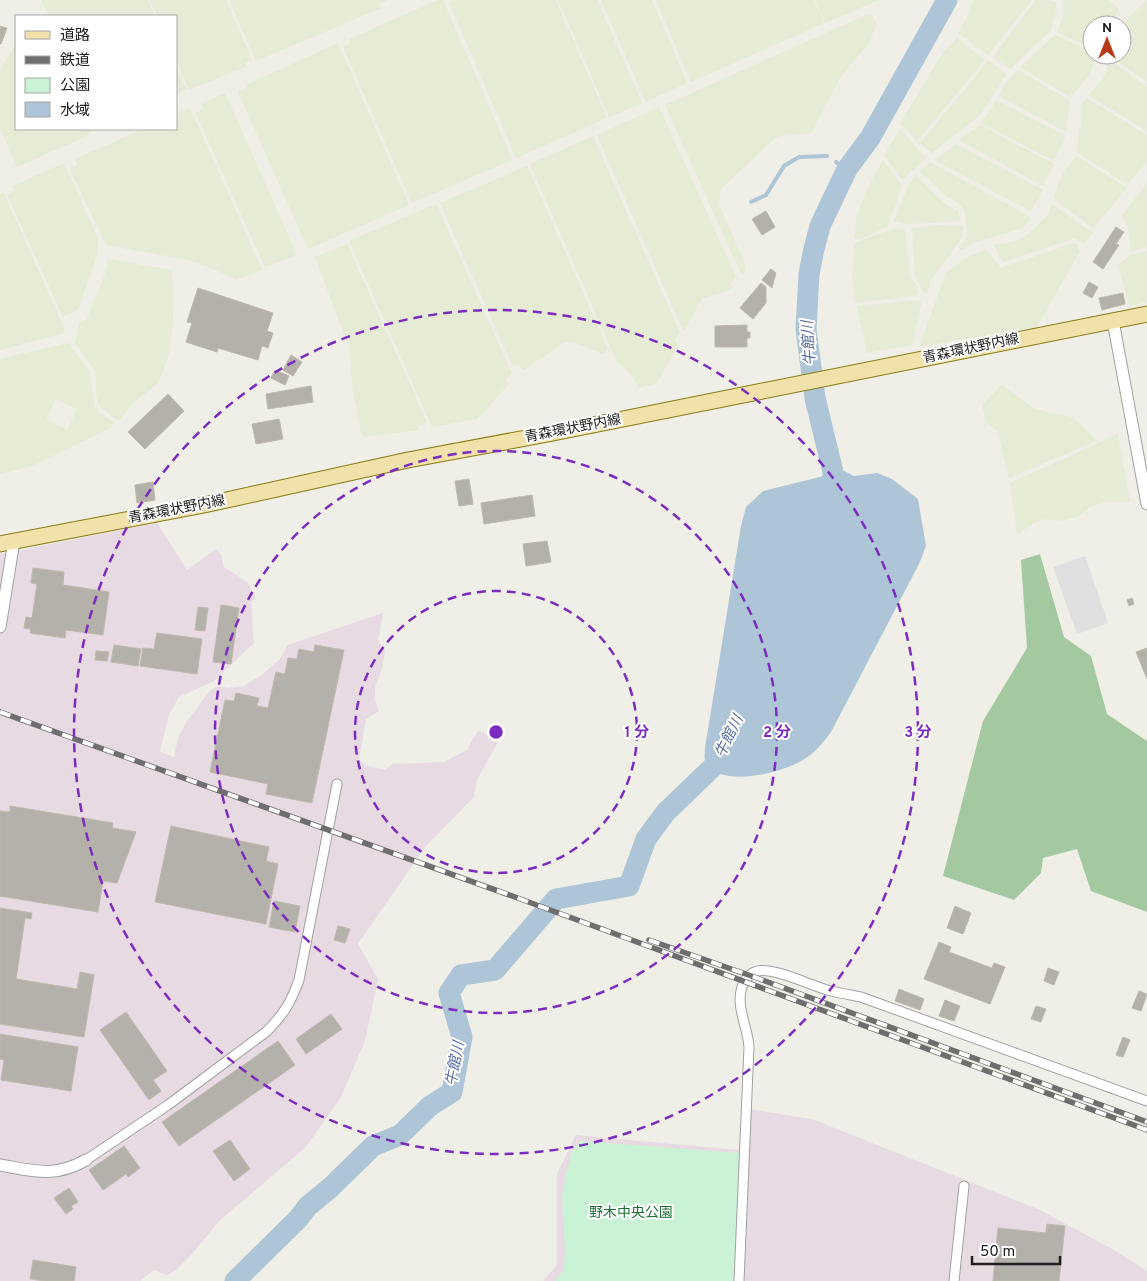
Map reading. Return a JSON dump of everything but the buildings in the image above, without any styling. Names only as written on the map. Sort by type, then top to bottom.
[{"type":"main road","name":"青森環状野内線","points":[[7,542],[204,505],[408,460],[1147,314]]},
{"type":"street","points":[[1113,321],[1147,504]]},
{"type":"street","points":[[0,627],[7,542]]},
{"type":"street","points":[[0,1165],[50,1172],[72,1168],[168,1105],[266,1032],[280,1018],[290,1003],[299,980],[337,784]]},
{"type":"street","points":[[739,1281],[750,1048],[740,1004],[741,990],[746,979],[754,971],[776,972],[831,991],[861,997],[1147,1101]]},
{"type":"street","points":[[954,1281],[964,1186]]},
{"type":"shaded area","points":[[157,523],[187,570],[216,549],[221,555],[224,567],[247,582],[256,598],[251,602],[254,643],[214,681],[179,697],[169,714],[160,752],[174,757],[178,738],[187,721],[210,691],[217,686],[228,688],[243,686],[262,675],[280,659],[288,645],[383,613],[378,641],[385,651],[382,669],[375,686],[375,701],[379,711],[366,719],[359,760],[365,765],[385,770],[392,764],[444,762],[467,750],[478,731],[499,740],[477,780],[474,797],[425,847],[358,944],[378,979],[365,1041],[341,1097],[305,1148],[220,1220],[191,1255],[175,1271],[167,1275],[154,1270],[140,1281],[0,1281],[0,554]]},
{"type":"shaded area","points":[[1085,556],[1108,623],[1077,634],[1053,567]]},
{"type":"shaded area","points":[[742,1108],[812,1119],[1040,1210],[1114,1250],[1147,1271],[1147,1281],[543,1281],[557,1265],[557,1174],[576,1135],[739,1150]]},
{"type":"green space","points":[[41,0],[148,0],[155,15],[48,15]]},
{"type":"green space","points":[[150,0],[226,0],[252,60],[245,63],[247,66],[189,90],[178,65],[178,15],[157,15]]},
{"type":"green space","points":[[229,0],[387,1],[379,4],[381,8],[256,61]]},
{"type":"green space","points":[[438,0],[443,0],[512,160],[412,203],[343,47],[351,43],[349,39]]},
{"type":"green space","points":[[452,0],[556,0],[607,118],[516,158],[449,2]]},
{"type":"green space","points":[[558,0],[597,0],[642,103],[609,117]]},
{"type":"green space","points":[[601,0],[652,0],[687,83],[646,102]]},
{"type":"green space","points":[[656,0],[814,0],[824,23],[691,82]]},
{"type":"green space","points":[[815,0],[879,0],[825,23]]},
{"type":"green space","points":[[973,0],[1032,0],[988,55],[958,33],[970,12]]},
{"type":"green space","points":[[1036,0],[1048,0],[1056,3],[1051,30],[1010,69],[993,57]]},
{"type":"green space","points":[[1064,0],[1109,0],[1119,9],[1116,15],[1082,15],[1082,43],[1057,32],[1063,17]]},
{"type":"green space","points":[[1147,0],[1147,82],[1122,65],[1132,65],[1131,15]]},
{"type":"green space","points":[[871,14],[877,24],[868,44],[840,78],[811,133],[780,136],[774,139],[721,189],[719,204],[745,264],[746,271],[743,275],[665,105]]},
{"type":"green space","points":[[1055,35],[1082,47],[1082,65],[1093,65],[1089,76],[1070,97],[1020,67]]},
{"type":"green space","points":[[957,38],[985,60],[917,141],[900,124],[942,54]]},
{"type":"green space","points":[[338,43],[409,205],[308,249],[238,92],[246,88],[246,85]]},
{"type":"green space","points":[[15,45],[15,130],[95,130],[88,133],[89,135],[17,167],[0,128],[0,71]]},
{"type":"green space","points":[[989,60],[1006,74],[980,115],[932,153],[920,143]]},
{"type":"green space","points":[[1108,65],[1117,65],[1147,87],[1147,131],[1088,95],[1103,79]]},
{"type":"green space","points":[[178,70],[186,89],[179,92],[179,94]]},
{"type":"green space","points":[[1018,70],[1070,101],[1066,132],[999,96],[1007,81]]},
{"type":"green space","points":[[225,93],[296,255],[265,267],[196,114],[203,108],[201,104]]},
{"type":"green space","points":[[1086,98],[1147,135],[1147,162],[1127,184],[1076,152],[1081,123],[1081,105]]},
{"type":"green space","points":[[997,100],[1066,136],[1054,161],[981,123]]},
{"type":"green space","points":[[659,107],[736,277],[731,283],[732,288],[729,291],[702,298],[685,330],[683,330],[597,135]]},
{"type":"green space","points":[[190,108],[262,270],[236,280],[193,261],[106,245],[70,169],[77,165],[75,159],[141,130],[178,130],[178,113]]},
{"type":"green space","points":[[980,125],[1054,164],[1043,186],[959,140]]},
{"type":"green space","points":[[900,129],[926,158],[902,180],[884,155]]},
{"type":"green space","points":[[593,136],[680,333],[674,339],[678,345],[657,383],[639,388],[630,373],[617,362],[530,164]]},
{"type":"green space","points":[[956,144],[1043,190],[1031,211],[934,160]]},
{"type":"green space","points":[[1077,156],[1127,188],[1093,228],[1053,198],[1063,172]]},
{"type":"green space","points":[[883,160],[902,186],[890,219],[887,227],[859,239],[854,238],[857,214],[870,183]]},
{"type":"green space","points":[[930,162],[1032,218],[1023,228],[973,243],[962,250],[959,247],[968,235],[964,209],[958,203],[948,198],[920,171]]},
{"type":"green space","points":[[64,163],[98,239],[98,244],[95,262],[78,309],[63,317],[7,195],[15,191],[13,186]]},
{"type":"green space","points":[[527,166],[608,349],[602,354],[575,342],[563,343],[524,370],[518,364],[514,366],[511,362],[440,203]]},
{"type":"green space","points":[[916,175],[945,204],[958,211],[961,221],[909,224],[894,221],[908,186]]},
{"type":"green space","points":[[1147,183],[1147,247],[1131,251],[1128,229],[1122,216]]},
{"type":"green space","points":[[4,193],[64,328],[64,333],[0,350],[0,194]]},
{"type":"green space","points":[[436,204],[512,374],[505,379],[509,384],[477,419],[432,427],[349,241]]},
{"type":"green space","points":[[1052,204],[1093,233],[1084,244],[1075,238],[1003,262],[994,245],[1017,241],[1028,234],[1048,215]]},
{"type":"green space","points":[[936,225],[962,226],[963,236],[931,280],[927,294],[925,294],[915,277],[912,228]]},
{"type":"green space","points":[[893,229],[905,229],[910,277],[917,285],[919,295],[855,303],[852,280],[854,243]]},
{"type":"green space","points":[[1075,243],[1080,251],[1037,327],[919,347],[946,273],[964,259],[986,250],[1001,268]]},
{"type":"green space","points":[[347,244],[427,422],[418,426],[420,430],[363,437],[361,432],[353,392],[349,347],[315,257]]},
{"type":"green space","points":[[1147,251],[1147,302],[1129,306],[1118,265],[1130,255]]},
{"type":"green space","points":[[108,259],[172,270],[173,319],[170,350],[163,372],[157,384],[133,403],[119,421],[100,407],[96,394],[96,373],[75,343],[79,323],[87,319],[105,274]]},
{"type":"green space","points":[[922,300],[912,345],[867,353],[857,306]]},
{"type":"green space","points":[[68,343],[90,372],[94,405],[98,412],[113,422],[112,427],[32,466],[0,474],[0,359]],"holes":[[[56,399],[77,409],[67,430],[46,419]]]},
{"type":"green space","points":[[1002,385],[1032,407],[1049,413],[1067,416],[1078,422],[1097,441],[1009,478],[998,432],[986,422],[982,405]]},
{"type":"green space","points":[[1118,434],[1130,502],[1105,502],[1090,507],[1079,516],[1063,521],[1044,519],[1035,522],[1017,535],[1010,483]]},
{"type":"green space","points":[[1040,554],[1064,637],[1091,656],[1107,714],[1147,741],[1147,912],[1091,891],[1077,849],[1043,858],[1041,873],[1014,900],[943,876],[983,721],[1027,648],[1021,560]]},
{"type":"green space","name":"野木中央公園","points":[[580,1141],[739,1153],[734,1281],[555,1281],[563,1271],[565,1255],[562,1194],[571,1154]]},
{"type":"water","points":[[844,471],[854,476],[877,473],[892,479],[918,499],[926,546],[919,564],[831,732],[818,748],[792,766],[765,774],[735,777],[722,774],[712,769],[705,760],[705,748],[741,526],[746,507],[763,491]]},
{"type":"waterway","name":"牛館川","points":[[833,501],[833,472],[815,398],[806,329],[809,274],[814,249],[820,226],[847,169],[870,138],[947,0]]},
{"type":"waterway","points":[[751,202],[766,195],[784,166],[799,157],[827,156]]},
{"type":"waterway","points":[[836,162],[847,169]]},
{"type":"waterway","name":"牛館川","points":[[235,1281],[298,1219],[308,1206],[330,1188],[373,1146],[400,1135],[430,1106],[452,1092],[462,1037],[449,993],[461,975],[495,970],[556,899],[629,886],[646,839],[666,812],[717,763],[726,745]]},
{"type":"railway","points":[[0,712],[515,897],[1147,1130]]},
{"type":"railway","points":[[649,940],[1147,1122]]}]
